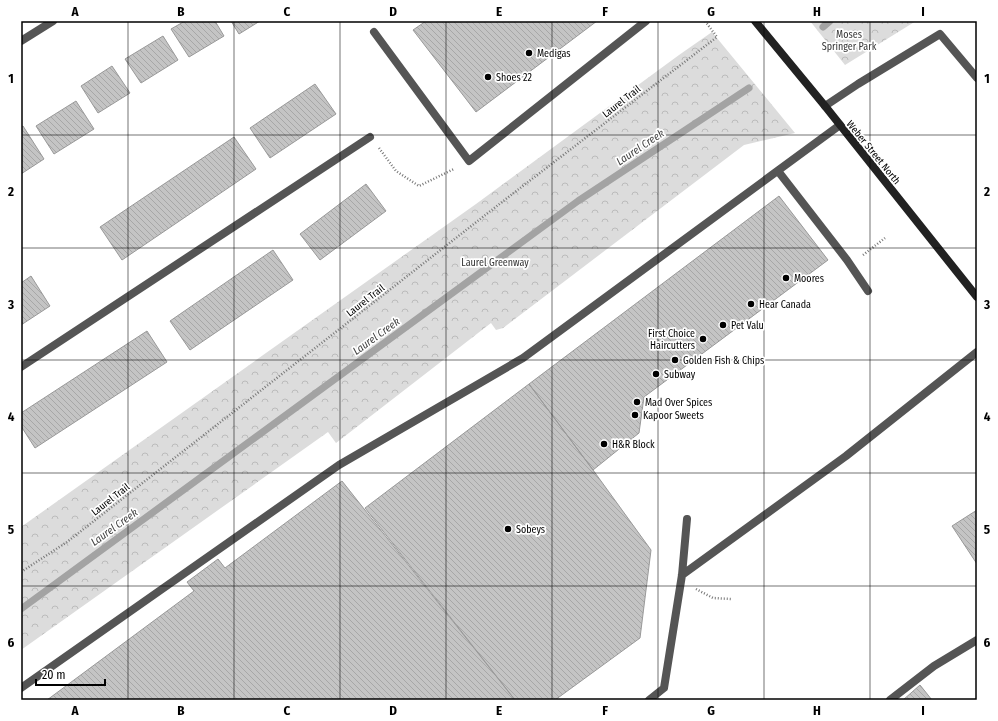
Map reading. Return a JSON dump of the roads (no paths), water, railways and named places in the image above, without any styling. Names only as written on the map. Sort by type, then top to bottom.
[{"type":"main road","name":"Weber Street North","points":[[755,21],[825,106],[977,297]]},
{"type":"street","points":[[21,41],[53,21]]},
{"type":"street","points":[[374,32],[469,161],[646,21]]},
{"type":"street","points":[[825,106],[940,34],[977,78]]},
{"type":"street","points":[[21,688],[339,465],[523,358],[840,125]]},
{"type":"street","points":[[21,367],[370,137]]},
{"type":"street","points":[[778,171],[847,260],[868,291]]},
{"type":"street","points":[[682,575],[852,452],[977,352]]},
{"type":"street","points":[[649,700],[664,688],[682,575],[687,519]]},
{"type":"street","points":[[890,700],[934,666],[977,640]]},
{"type":"waterway","name":"Laurel Creek","points":[[823,27],[830,21]]},
{"type":"waterway","name":"Laurel Creek","points":[[21,609],[578,201],[749,88]]},
{"type":"place","name":"Medigas","points":[[529,53]]},
{"type":"place","name":"Shoes 22","points":[[488,77]]},
{"type":"place","name":"Moores","points":[[786,278]]},
{"type":"place","name":"Hear Canada","points":[[751,304]]},
{"type":"place","name":"Pet Valu","points":[[723,325]]},
{"type":"place","name":"First Choice Haircutters","points":[[703,339]]},
{"type":"place","name":"Golden Fish & Chips","points":[[675,360]]},
{"type":"place","name":"Subway","points":[[656,374]]},
{"type":"place","name":"Mad Over Spices","points":[[637,402]]},
{"type":"place","name":"Kapoor Sweets","points":[[635,415]]},
{"type":"place","name":"H&R Block","points":[[604,444]]},
{"type":"place","name":"Sobeys","points":[[508,529]]},
{"type":"park label","name":"Moses Springer Park","points":[[849,40]]},
{"type":"park label","name":"Laurel Greenway","points":[[495,262]]}]
